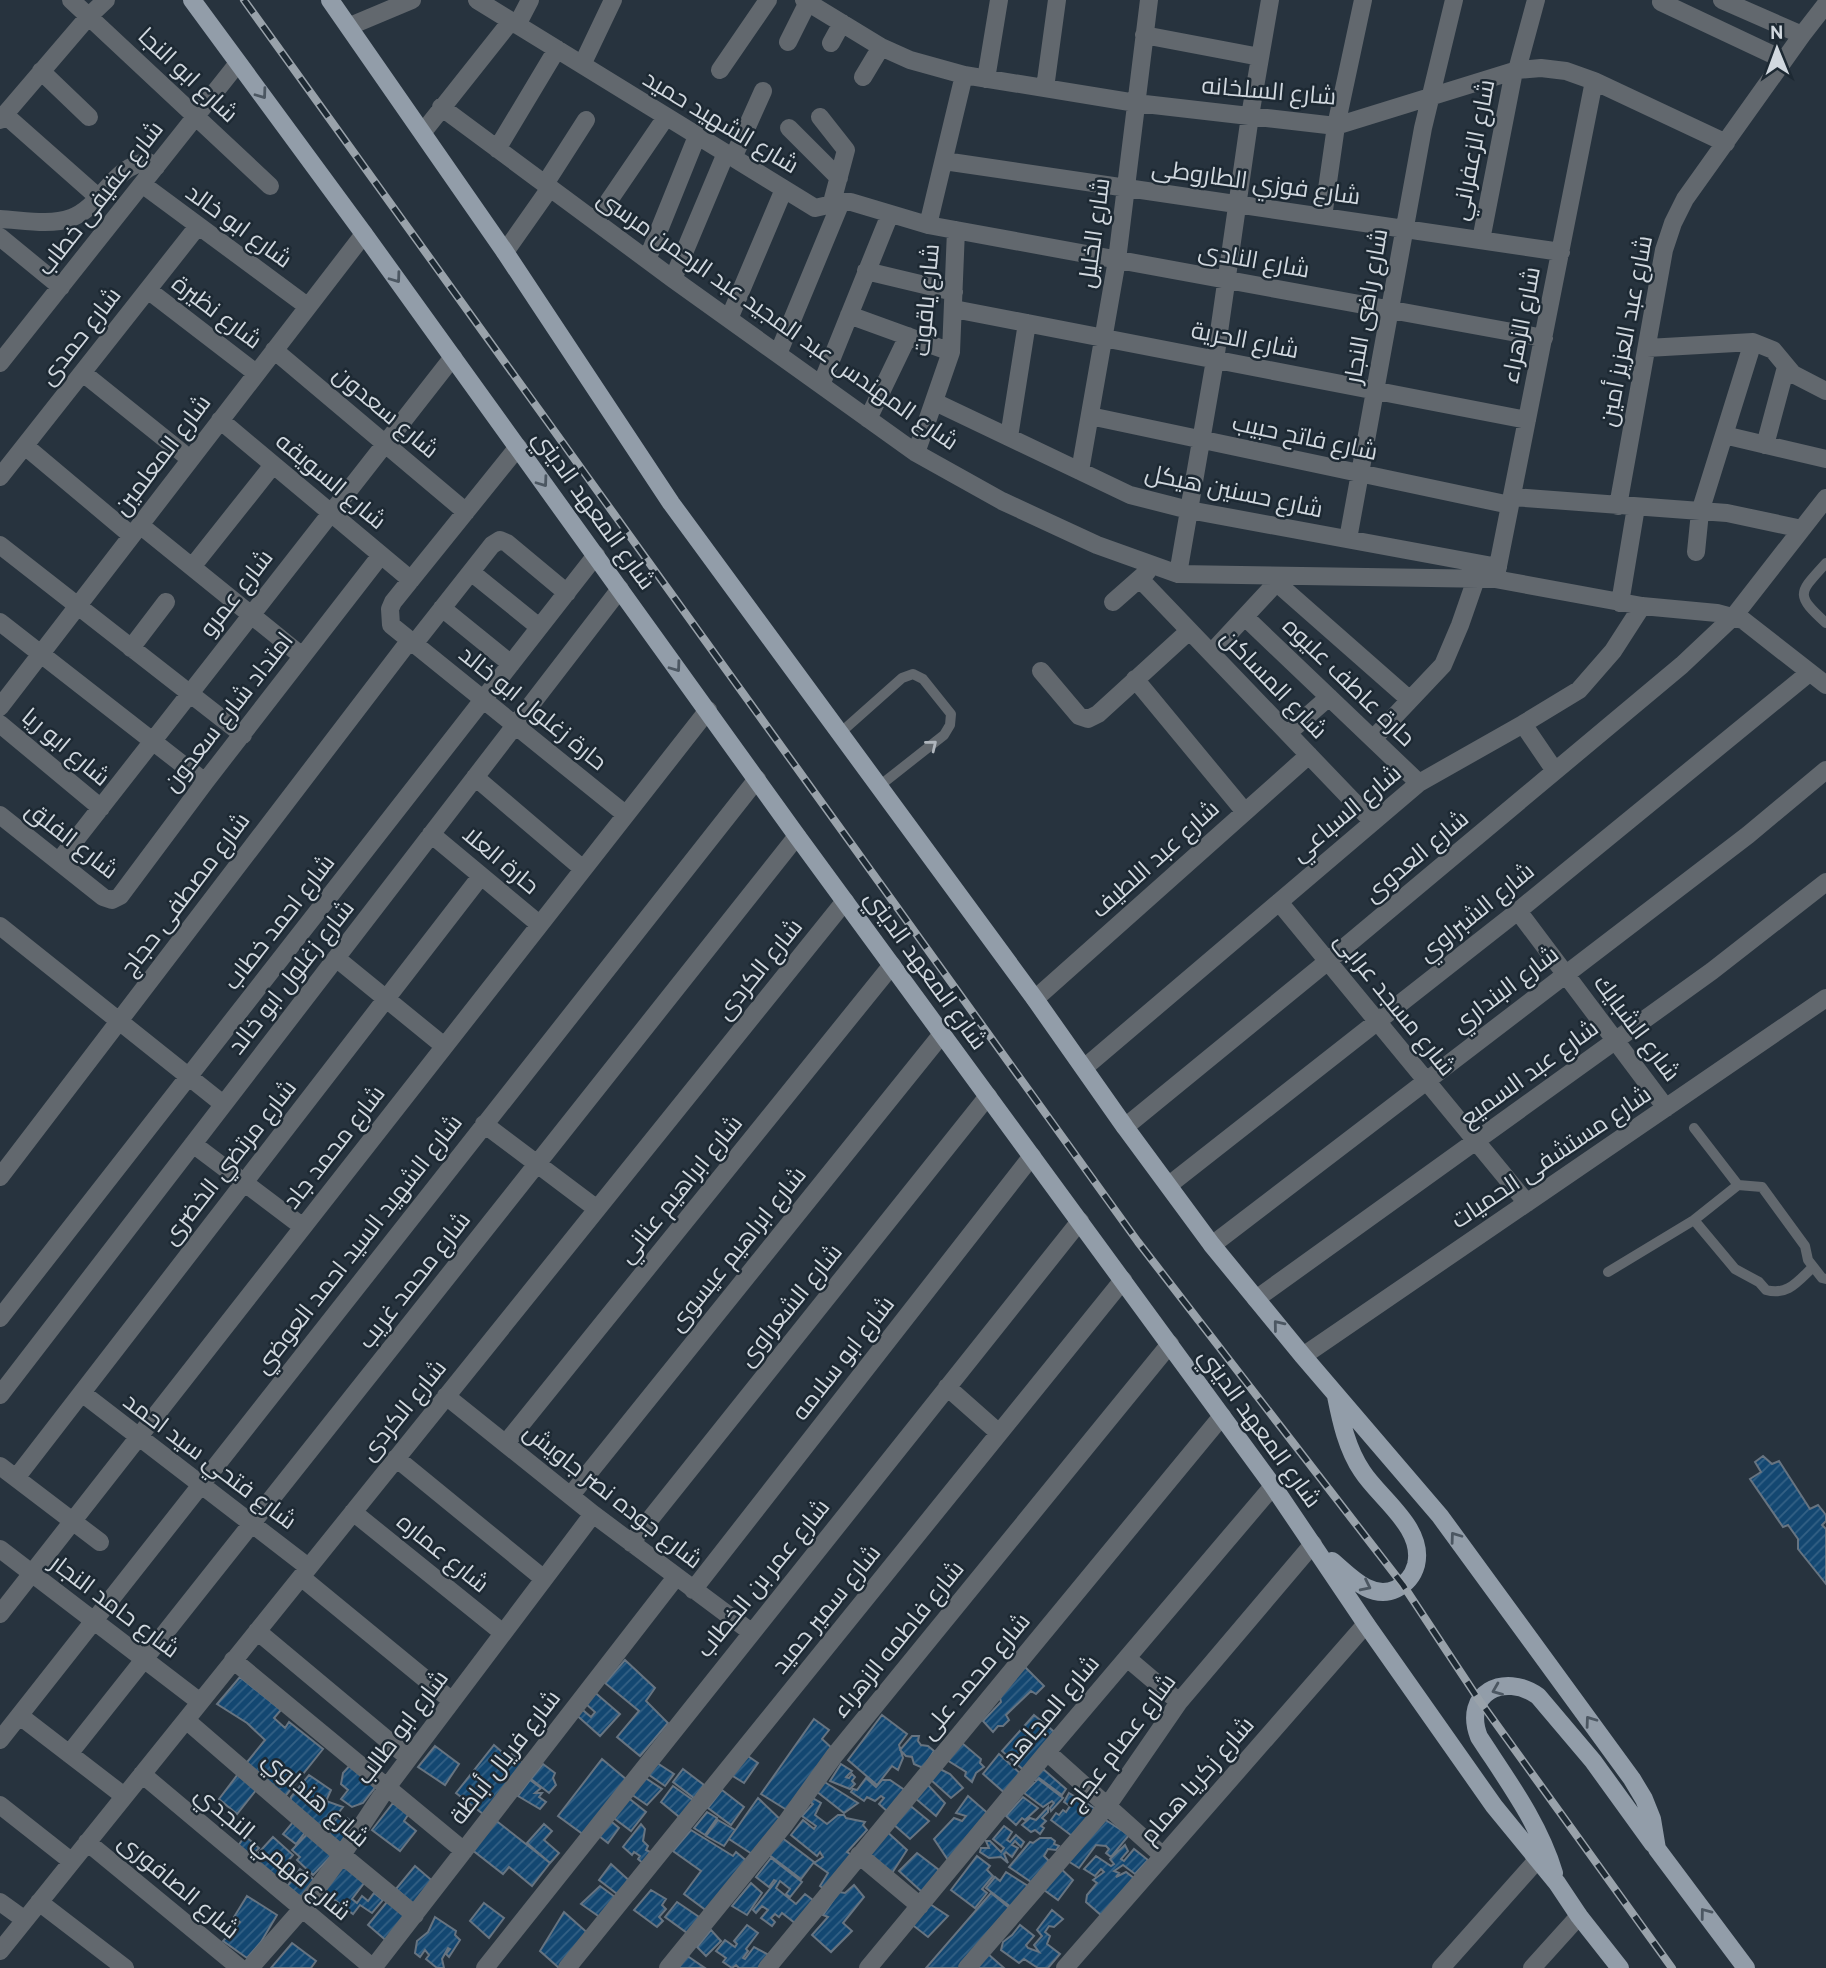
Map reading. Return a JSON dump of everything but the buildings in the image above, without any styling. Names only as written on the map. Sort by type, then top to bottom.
[{"type":"main road","name":"شارع المعهد الديني","points":[[192,0],[364,234],[797,836],[1273,1486],[1494,1806],[1557,1883],[1616,1966]]},
{"type":"main road","points":[[330,0],[505,252],[671,503],[1035,999],[1125,1127],[1212,1245],[1440,1516],[1632,1779],[1652,1819],[1657,1849]]},
{"type":"main road","points":[[1313,1544],[1362,1586],[1377,1592],[1392,1591],[1403,1585],[1410,1579],[1417,1559],[1415,1538],[1361,1470],[1349,1446],[1335,1394]]},
{"type":"main road","points":[[1557,1883],[1550,1860],[1529,1816],[1474,1725],[1479,1700],[1501,1685],[1527,1688],[1538,1696],[1593,1761],[1746,1968]]},
{"type":"street","name":"شارع ابو النجا","points":[[71,0],[270,186]]},
{"type":"street","points":[[99,198],[2,117],[106,0]]},
{"type":"street","points":[[350,26],[412,0]]},
{"type":"street","name":"شارع الشهيد حميد","points":[[477,0],[815,208],[851,202],[928,225],[956,230]]},
{"type":"street","points":[[423,132],[530,0]]},
{"type":"street","points":[[720,70],[768,0]]},
{"type":"street","points":[[986,79],[999,0]]},
{"type":"street","points":[[1045,88],[1057,0]]},
{"type":"street","name":"شارع الخليل","points":[[1080,471],[1117,260],[1149,0]]},
{"type":"street","points":[[1178,575],[1215,360],[1250,116],[1270,0]]},
{"type":"street","points":[[1324,217],[1336,126],[1363,0]]},
{"type":"street","name":"شارع راضى النجار","points":[[1348,539],[1423,128],[1454,0]]},
{"type":"street","name":"شارع الزعفراني","points":[[1481,240],[1515,70],[1536,0]]},
{"type":"street","points":[[1722,0],[1802,34]]},
{"type":"street","points":[[789,42],[806,1]]},
{"type":"street","name":"شارع السلخانه","points":[[806,1],[881,47],[910,60],[964,75],[1136,103],[1336,126],[1515,70],[1541,68],[1566,71],[1594,81],[1726,143]]},
{"type":"street","points":[[582,65],[607,2]]},
{"type":"street","points":[[1661,2],[1784,60]]},
{"type":"street","name":"شارع عبد العزيز أمين","points":[[1620,603],[1627,507],[1647,348],[1664,250],[1672,223],[1685,199],[1826,4]]},
{"type":"street","points":[[831,43],[842,23]]},
{"type":"street","points":[[1144,35],[1260,57]]},
{"type":"street","points":[[863,77],[881,47]]},
{"type":"street","points":[[497,149],[556,49]]},
{"type":"street","name":"شارع عفيفى خطاب","points":[[0,363],[6,342],[61,287],[238,63]]},
{"type":"street","points":[[41,71],[89,117]]},
{"type":"street","points":[[928,225],[964,75]]},
{"type":"street","name":"شارع الزهراء","points":[[1497,573],[1594,81]]},
{"type":"street","points":[[673,279],[729,156],[763,91]]},
{"type":"street","name":"شارع المهندس عبد المجيد عبد الرحمن مرسى","points":[[441,107],[673,279],[916,453],[1014,507],[1097,545],[1178,575],[1273,580],[1476,579],[1497,573],[1620,603],[1734,616],[1755,628],[1826,685]]},
{"type":"street","points":[[595,221],[666,117]]},
{"type":"street","points":[[778,354],[836,204],[846,150],[820,117]]},
{"type":"street","points":[[505,252],[548,186],[586,120]]},
{"type":"street","points":[[789,128],[839,178]]},
{"type":"street","points":[[647,260],[697,136]]},
{"type":"street","name":"شارع فوزي الطاروطى","points":[[944,161],[1561,252]]},
{"type":"street","points":[[0,219],[69,219],[81,214],[130,166],[148,162],[156,167]]},
{"type":"street","name":"شارع ابو خالد","points":[[142,184],[307,306]]},
{"type":"street","points":[[729,319],[785,189]]},
{"type":"street","name":"شارع ياقوت","points":[[821,385],[890,214]]},
{"type":"street","name":"شارع حمدى","points":[[0,477],[198,226]]},
{"type":"street","name":"شارع النادى","points":[[956,230],[1544,338]]},
{"type":"street","name":"شارع ياقوت","points":[[916,453],[951,352],[956,230]]},
{"type":"street","name":"شارع المعلمين","points":[[0,707],[364,234]]},
{"type":"street","points":[[0,237],[61,287]]},
{"type":"street","name":"شارع الحرية","points":[[866,271],[1027,323],[1527,420]]},
{"type":"street","name":"شارع نظيرة","points":[[148,290],[256,373]]},
{"type":"street","points":[[849,315],[951,352]]},
{"type":"street","points":[[1009,437],[1027,323]]},
{"type":"street","points":[[868,419],[908,336]]},
{"type":"street","points":[[1647,348],[1752,342],[1773,349],[1793,374],[1826,391]]},
{"type":"street","points":[[1696,552],[1700,512],[1752,342]]},
{"type":"street","name":"شارع سعدون","points":[[274,350],[466,512]]},
{"type":"street","name":"شارع عمرو","points":[[59,861],[453,357]]},
{"type":"street","points":[[1765,445],[1786,367]]},
{"type":"street","points":[[83,373],[190,459]]},
{"type":"street","name":"شارع حسنين هيكل","points":[[934,402],[1130,495],[1189,510],[1348,539],[1497,573]]},
{"type":"street","name":"شارع فاتح حبيب","points":[[1090,416],[1360,473],[1511,501],[1738,515],[1802,529]]},
{"type":"street","name":"شارع السويقه","points":[[220,420],[411,580]]},
{"type":"street","points":[[1724,435],[1826,458]]},
{"type":"street","points":[[25,446],[136,530],[192,568],[302,656]]},
{"type":"street","points":[[411,580],[518,447]]},
{"type":"street","points":[[192,568],[273,465]]},
{"type":"street","name":"شارع العدوى","points":[[1125,1127],[1682,665],[1734,616],[1826,498]]},
{"type":"street","name":"شارع مصطفى حجاج","points":[[0,1177],[412,642],[492,545],[503,541],[567,593]]},
{"type":"street","points":[[0,545],[243,735]]},
{"type":"street","name":"امتداد شارع سعدون","points":[[116,899],[381,555]]},
{"type":"street","name":"شارع احمد خطاب","points":[[0,1318],[596,555]]},
{"type":"street","points":[[1113,602],[1155,566]]},
{"type":"street","points":[[471,572],[540,627]]},
{"type":"street","name":"شارع المساكن","points":[[1140,579],[1373,822]]},
{"type":"street","points":[[1373,739],[1443,665],[1476,579]]},
{"type":"street","name":"حارة زغلول ابو خالد","points":[[411,580],[393,602],[389,617],[391,625],[625,814]]},
{"type":"street","points":[[1211,653],[1245,617],[1273,580],[1410,700]]},
{"type":"street","name":"شارع زغلول ابو خالد","points":[[0,1395],[620,589]]},
{"type":"street","points":[[131,648],[166,602]]},
{"type":"street","name":"شارع السباعي","points":[[1084,1068],[1419,783],[1579,690],[1613,651],[1642,606]]},
{"type":"street","points":[[442,608],[511,664]]},
{"type":"street","name":"حارة عاطف عليوه","points":[[1245,617],[1419,783]]},
{"type":"street","points":[[0,622],[150,742],[205,782]]},
{"type":"street","points":[[1041,671],[1079,716],[1088,719],[1098,714],[1189,631]]},
{"type":"street","name":"شارع الشبراوي","points":[[1169,1185],[1518,911],[1809,673]]},
{"type":"street","points":[[1135,680],[1245,812]]},
{"type":"street","points":[[1288,733],[1329,697]]},
{"type":"street","name":"شارع محمد جاد","points":[[0,1614],[708,710]]},
{"type":"street","name":"شارع ابو ريا","points":[[0,723],[102,808]]},
{"type":"street","points":[[1523,724],[1555,771]]},
{"type":"street","name":"شارع عبد اللطيف","points":[[1035,999],[1308,755]]},
{"type":"street","name":"شارع البنداري","points":[[1212,1245],[1748,835],[1826,770]]},
{"type":"street","points":[[475,777],[583,869]]},
{"type":"street","name":"شارع الشهيد السيد احمد العوضي","points":[[0,1740],[757,779]]},
{"type":"street","name":"شارع الفلق","points":[[0,815],[103,897],[116,899]]},
{"type":"street","name":"حارة العلا","points":[[431,834],[539,924]]},
{"type":"street","name":"شارع محمد غريب","points":[[69,1754],[797,836]]},
{"type":"street","name":"شارع مرتضي الخضرى","points":[[16,1478],[481,876]]},
{"type":"street","name":"شارع عبد السميع","points":[[1256,1299],[1712,971],[1826,882]]},
{"type":"street","name":"شارع الكردى","points":[[0,1951],[845,901]]},
{"type":"street","name":"شارع مسجد عرابى","points":[[1279,902],[1527,1203]]},
{"type":"street","name":"شارع الشبايك","points":[[1518,911],[1666,1108]]},
{"type":"street","points":[[0,926],[223,1104]]},
{"type":"street","points":[[336,958],[444,1046]]},
{"type":"street","name":"شارع ابراهيم عناني","points":[[506,1443],[892,965]]},
{"type":"street","name":"شارع مستشفى الحميات","points":[[1303,1356],[1826,999]]},
{"type":"street","name":"شارع ابراهيم عيسوى","points":[[571,1496],[942,1034]]},
{"type":"street","name":"شارع الشعراوى","points":[[631,1544],[988,1096]]},
{"type":"street","points":[[484,1124],[597,1209]]},
{"type":"street","points":[[193,1143],[303,1227]]},
{"type":"street","name":"شارع ابو سلامه","points":[[694,1590],[1032,1156]]},
{"type":"street","name":"شارع عمر بن الخطاب","points":[[485,1968],[1080,1221]]},
{"type":"street","name":"شارع سمير حميد","points":[[567,1968],[1123,1280]]},
{"type":"street","name":"شارع فاطمه الزهراء","points":[[668,1968],[785,1824],[834,1756],[1170,1344]]},
{"type":"street","points":[[947,1387],[999,1433]]},
{"type":"street","name":"شارع فتحي سيد احمد","points":[[82,1394],[252,1524],[452,1701]]},
{"type":"street","name":"شارع جوده نصر جاويش","points":[[446,1396],[631,1544],[751,1632]]},
{"type":"street","name":"شارع محمد على","points":[[767,1968],[1222,1416]]},
{"type":"street","points":[[396,1458],[544,1579]]},
{"type":"street","points":[[0,1466],[100,1542]]},
{"type":"street","name":"شارع المجاهد","points":[[868,1968],[1273,1486]]},
{"type":"street","name":"شارع عماره","points":[[353,1512],[503,1633]]},
{"type":"street","name":"شارع ابو طالب","points":[[250,1968],[301,1910],[342,1855],[387,1786],[593,1514]]},
{"type":"street","name":"شارع عصام عجاج","points":[[967,1968],[1108,1805],[1179,1702],[1313,1544]]},
{"type":"street","name":"شارع حامد النجار","points":[[0,1549],[200,1702]]},
{"type":"street","name":"شارع فريال أباظة","points":[[373,1968],[676,1577]]},
{"type":"street","name":"شارع زكريا همام","points":[[1065,1968],[1366,1624]]},
{"type":"street","points":[[257,1631],[409,1758]]},
{"type":"street","points":[[1127,1658],[1179,1702]]},
{"type":"street","points":[[233,1660],[464,1851]]},
{"type":"street","points":[[20,1716],[124,1796]]},
{"type":"street","name":"شارع هنداوي","points":[[186,1720],[415,1915]]},
{"type":"street","points":[[1047,1752],[1163,1856]]},
{"type":"street","name":"شارع فهمي النجدي","points":[[142,1774],[373,1968]]},
{"type":"street","points":[[0,1805],[71,1861]]},
{"type":"street","name":"شارع الصافورى","points":[[87,1842],[240,1968]]},
{"type":"street","points":[[859,1855],[920,1906]]},
{"type":"street","points":[[1441,1968],[1538,1859]]},
{"type":"street","points":[[0,1902],[25,1920]]},
{"type":"street","points":[[40,1902],[125,1968]]},
{"type":"street","points":[[1532,1968],[1579,1916]]},
{"type":"lane","points":[[1826,563],[1803,591],[1807,606],[1826,623]]},
{"type":"lane","points":[[839,734],[902,678],[913,674],[923,678],[951,714],[950,725],[944,735],[878,787]]},
{"type":"lane","points":[[1694,1128],[1738,1185]]},
{"type":"lane","points":[[1608,1272],[1694,1220],[1738,1185],[1762,1187],[1805,1245],[1805,1254],[1813,1266],[1822,1278],[1826,1279]]},
{"type":"lane","points":[[1694,1220],[1735,1269],[1759,1282],[1766,1290],[1789,1290],[1813,1266]]},
{"type":"railway","points":[[244,0],[1138,1242],[1403,1585],[1479,1700],[1672,1968]]}]
